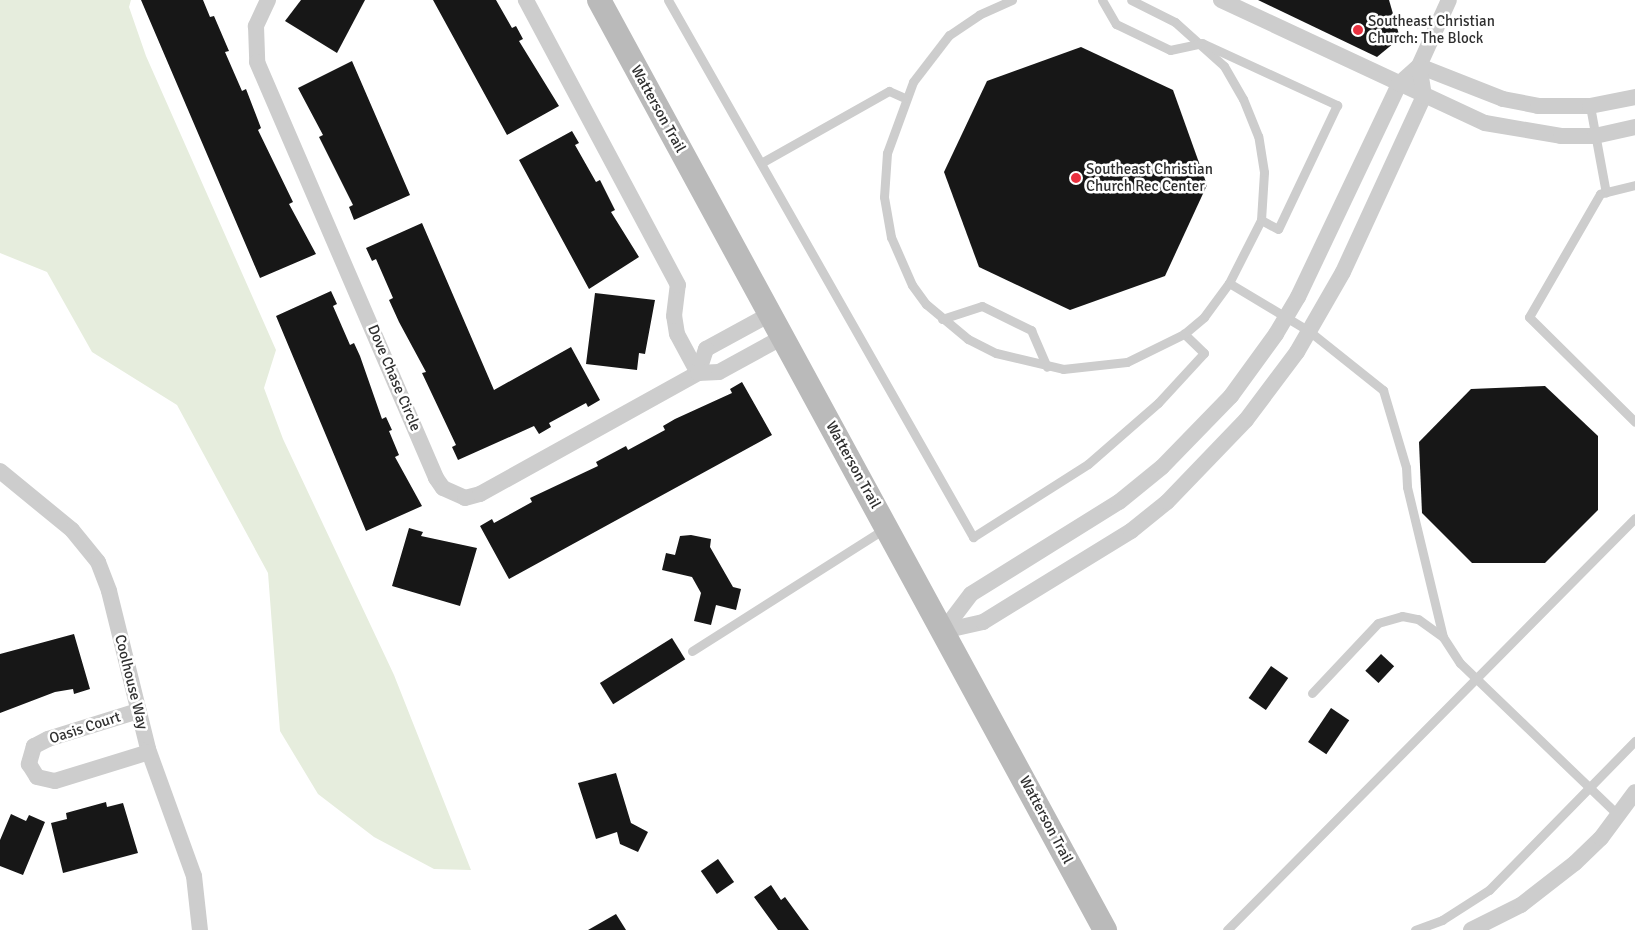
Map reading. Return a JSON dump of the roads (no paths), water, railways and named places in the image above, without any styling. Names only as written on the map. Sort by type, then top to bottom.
[{"type":"main road","name":"Watterson Trail","points":[[598,0],[1105,930]]},
{"type":"street","name":"Dove Chase Circle","points":[[268,0],[256,26],[257,62],[443,488],[465,498],[480,494],[698,373],[719,372],[783,337]]},
{"type":"street","points":[[526,0],[678,284],[674,316],[677,334],[698,373]]},
{"type":"street","points":[[1221,0],[1485,123],[1524,132],[1595,136],[1635,127]]},
{"type":"street","points":[[943,631],[970,594],[1086,526],[1162,467],[1231,396],[1286,316],[1399,84],[1419,66],[1449,0]]},
{"type":"street","points":[[943,631],[991,617],[1098,554],[1167,502],[1246,420],[1309,331],[1343,272],[1424,96],[1419,66]]},
{"type":"street","points":[[1419,66],[1503,99],[1538,106],[1590,106],[1635,97]]},
{"type":"street","points":[[698,373],[706,349],[770,314]]},
{"type":"street","name":"Coolhouse Way","points":[[0,471],[72,530],[98,562],[109,591],[149,752],[194,876],[200,930]]},
{"type":"street","name":"Oasis Court","points":[[138,711],[48,739],[34,746],[29,764],[37,776],[55,781],[149,752]]},
{"type":"street","points":[[1471,930],[1521,905],[1548,885],[1601,838],[1635,792]]},
{"type":"lane","points":[[668,0],[973,537],[1088,464],[1158,403],[1204,354],[1184,334]]},
{"type":"lane","points":[[1012,0],[979,15],[949,36],[906,98],[887,153],[884,197],[891,237],[912,285],[942,318],[968,339],[996,353],[1047,367],[1090,369],[1127,362],[1184,334],[1204,317],[1229,284],[1261,220],[1264,172],[1258,136],[1243,98],[1224,66],[1202,43],[1175,22],[1132,0]]},
{"type":"lane","points":[[1102,0],[1116,24],[1170,50],[1202,43],[1337,105],[1278,228],[1261,220]]},
{"type":"lane","points":[[761,163],[890,91],[906,98]]},
{"type":"lane","points":[[1590,106],[1606,192]]},
{"type":"lane","points":[[1635,185],[1600,194],[1529,317],[1635,422]]},
{"type":"lane","points":[[1229,284],[1309,331],[1374,380],[1389,403],[1443,636]]},
{"type":"lane","points":[[942,318],[982,306],[1031,330],[1047,367]]},
{"type":"lane","points":[[1228,930],[1635,518]]},
{"type":"lane","points":[[692,651],[887,527]]},
{"type":"lane","points":[[1312,693],[1378,623],[1402,616],[1418,619],[1443,636],[1477,679],[1618,816]]},
{"type":"lane","points":[[1415,930],[1442,920],[1489,890],[1635,742]]},
{"type":"place","name":"Southeast Christian Church: The Block","points":[[1358,30]]},
{"type":"place","name":"Southeast Christian Church Rec Center","points":[[1076,178]]}]
